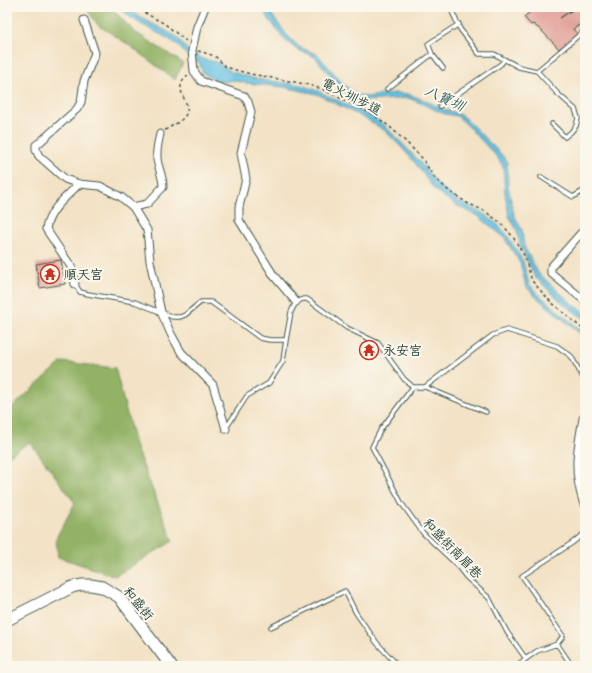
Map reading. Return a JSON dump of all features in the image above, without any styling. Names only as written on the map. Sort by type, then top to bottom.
[{"type":"main road","points":[[585,419],[578,459],[581,487],[585,501]]},
{"type":"main road","name":"和盛街","points":[[7,620],[72,587],[81,585],[102,587],[119,597],[171,666]]},
{"type":"street","points":[[205,7],[197,27],[192,50],[194,71],[201,81],[244,96],[248,102],[251,112],[241,153],[246,179],[239,207],[239,220],[274,276],[296,302]]},
{"type":"street","points":[[84,20],[95,53],[84,81],[81,102],[76,109],[36,145],[36,150],[39,156],[65,179],[79,184],[100,186],[121,197],[133,207],[147,230],[150,261],[161,312],[181,352],[213,385],[226,429]]},
{"type":"street","points":[[133,207],[147,204],[163,186],[163,179],[157,162],[160,134]]},
{"type":"street","points":[[75,284],[72,268],[46,229],[48,221],[54,210],[79,184]]},
{"type":"street","points":[[584,298],[551,273],[551,267],[581,233],[585,233]]},
{"type":"lane","points":[[450,7],[460,29],[479,54],[494,54],[519,67],[537,71],[557,93],[575,109],[578,118],[576,126],[565,137],[552,124]]},
{"type":"lane","points":[[443,68],[432,54],[428,44],[459,24]]},
{"type":"lane","points":[[537,71],[585,30]]},
{"type":"lane","points":[[387,89],[432,54]]},
{"type":"lane","points":[[440,106],[501,64],[504,60]]},
{"type":"lane","points":[[541,177],[573,197],[585,190]]},
{"type":"lane","points":[[75,284],[80,292],[135,302],[173,317],[180,317],[201,302],[211,302],[260,338],[270,340],[286,340]]},
{"type":"lane","points":[[226,429],[247,396],[269,383],[283,361],[291,312],[296,302],[303,299],[307,299],[347,328],[378,343],[404,379],[413,387],[425,387],[486,412]]},
{"type":"lane","points":[[425,387],[493,336],[508,330],[557,346],[571,356],[585,381]]},
{"type":"lane","name":"和盛街南眉巷","points":[[413,387],[382,429],[372,447],[402,504],[423,534],[456,564],[466,577],[489,598],[507,632],[526,659]]},
{"type":"lane","points":[[516,666],[537,651],[556,644],[563,636],[522,576],[585,533]]},
{"type":"lane","points":[[271,627],[345,591],[356,613],[377,643],[398,666]]},
{"type":"lane","points":[[556,644],[572,666]]},
{"type":"path","points":[[134,7],[165,24],[186,41],[192,50]]},
{"type":"path","name":"電火圳步道","points":[[192,50],[216,57],[226,67],[239,71],[305,84],[322,89],[374,115],[390,127],[422,158],[434,177],[449,191],[467,203],[483,210],[501,223],[513,237],[524,255],[532,281],[552,302],[585,331]]},
{"type":"path","points":[[160,134],[182,120],[185,115],[187,103],[182,95],[182,82],[194,71]]},
{"type":"green space","points":[[85,7],[110,7],[135,32],[183,63],[175,80],[129,45],[98,25]]},
{"type":"green space","points":[[62,362],[115,368],[136,448],[173,541],[115,576],[58,557],[56,538],[75,503],[30,442],[7,457],[7,412]]},
{"type":"water","points":[[120,7],[126,7],[136,15],[177,37],[188,51],[203,59],[216,62],[232,72],[256,79],[300,85],[318,91],[372,117],[385,126],[419,161],[438,185],[457,201],[481,212],[497,224],[507,235],[523,261],[529,284],[538,294],[585,334],[585,336],[535,296],[526,286],[520,263],[504,237],[478,216],[454,204],[434,189],[416,164],[384,130],[317,94],[284,87],[232,80],[224,82],[213,79],[203,73],[199,62],[189,57],[177,44],[131,18]]},
{"type":"water","name":"八寶圳","points":[[260,7],[266,7],[286,34],[299,47],[317,54],[344,85],[357,95],[367,97],[394,93],[407,94],[445,110],[457,113],[466,119],[507,162],[508,186],[514,215],[522,230],[524,246],[538,273],[570,302],[585,313],[585,319],[565,305],[535,277],[520,245],[517,230],[509,216],[505,193],[503,166],[498,158],[464,122],[457,116],[445,114],[409,98],[365,101],[354,99],[341,88],[315,57],[296,49],[284,39]]},
{"type":"building","points":[[537,7],[547,7],[550,10],[553,7],[576,7],[560,18],[579,7],[585,11],[585,21],[573,29],[578,35],[559,49],[541,30],[533,24],[531,25],[524,17]]},
{"type":"building","name":"順天宮","points":[[61,260],[65,284],[40,288],[36,264]]},
{"type":"building","name":"永安宮","points":[[373,343],[375,355],[365,357],[362,345]]},
{"type":"place","name":"順天宮","points":[[50,274]]},
{"type":"place","name":"永安宮","points":[[369,350]]}]
